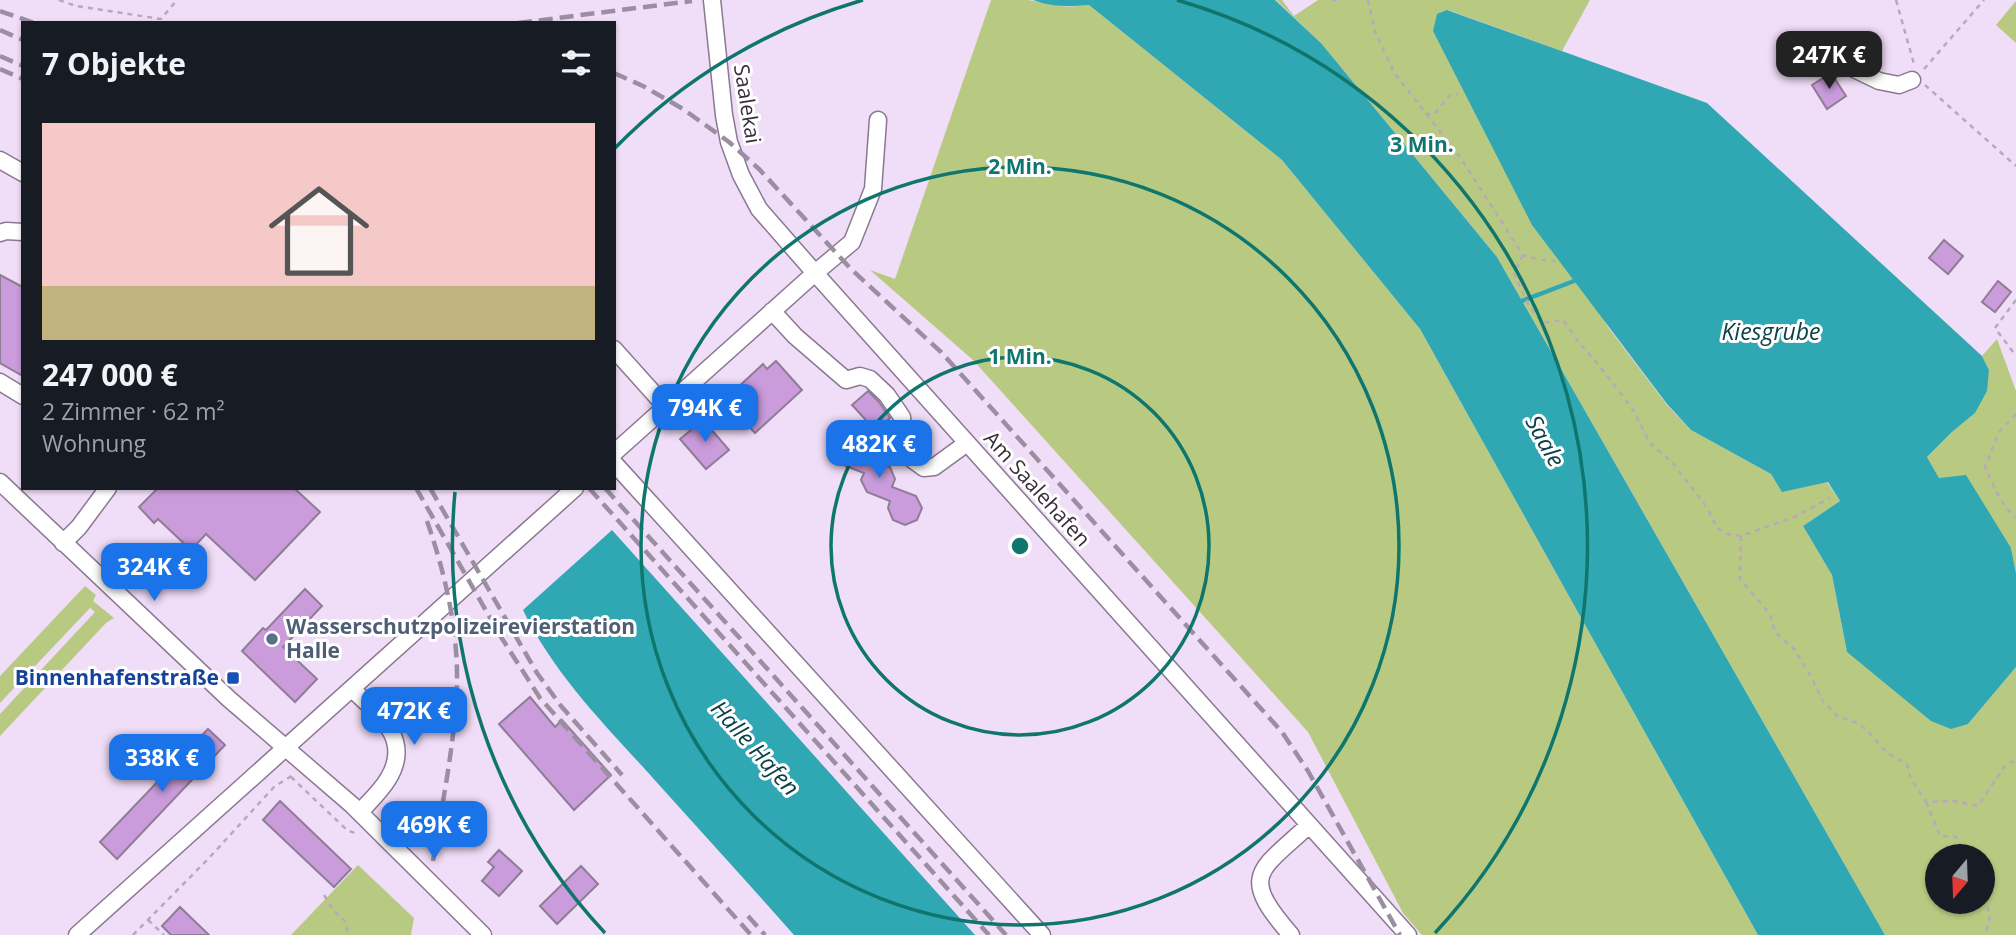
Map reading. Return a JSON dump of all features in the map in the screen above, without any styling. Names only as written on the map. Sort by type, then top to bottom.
[{"type":"street","name":"Saalekai","points":[[712,0],[724,115],[729,142],[741,175],[759,209],[815,273]]},
{"type":"street","points":[[1809,46],[1825,51],[1846,65],[1880,81],[1899,85],[1913,72]]},
{"type":"street","points":[[616,451],[852,242],[873,190],[878,120]]},
{"type":"street","points":[[0,160],[21,172]]},
{"type":"street","points":[[0,233],[21,232]]},
{"type":"street","name":"Am Saalehafen","points":[[815,273],[1408,935]]},
{"type":"street","points":[[772,311],[795,336],[846,380],[860,376],[870,379],[887,395],[902,417],[904,440],[913,460],[925,468],[934,467],[967,443]]},
{"type":"street","points":[[616,351],[666,407]]},
{"type":"street","points":[[0,382],[21,395]]},
{"type":"street","points":[[616,465],[1042,935]]},
{"type":"street","points":[[0,482],[229,699],[360,813],[483,935]]},
{"type":"street","points":[[63,543],[79,527],[107,490]]},
{"type":"street","points":[[77,935],[573,490]]},
{"type":"street","points":[[352,689],[386,723],[396,744],[393,771],[360,813]]},
{"type":"street","points":[[1291,935],[1264,900],[1259,884],[1270,860],[1310,825]]},
{"type":"path","points":[[59,0],[76,6],[161,19],[177,0]]},
{"type":"path","points":[[1332,0],[1337,0]]},
{"type":"path","points":[[1368,0],[1375,33],[1395,74],[1460,157],[1523,255],[1558,261]]},
{"type":"path","points":[[1896,0],[1913,72]]},
{"type":"path","points":[[1984,0],[1917,78],[2016,166]]},
{"type":"path","points":[[1425,114],[1434,114],[1450,95],[1458,94]]},
{"type":"path","points":[[1523,255],[1514,274],[1527,303],[1543,323],[1563,320],[1632,408],[1650,443],[1672,462],[1708,509],[1717,528],[1727,534],[1741,536],[1794,517],[1830,498]]},
{"type":"path","points":[[2016,300],[1995,328],[2016,356]]},
{"type":"path","points":[[2016,414],[1999,432],[1985,467],[1993,488],[2016,519]]},
{"type":"path","points":[[1741,536],[1740,579],[1770,614],[1775,632],[1794,649],[1822,700],[1839,718],[1854,719],[1891,755],[1907,764],[1911,779],[1926,802],[1940,836],[1956,837],[1959,844]]},
{"type":"path","points":[[1926,802],[1954,801],[1978,806],[2006,764],[2016,760]]},
{"type":"path","points":[[133,935],[274,787],[306,764]]},
{"type":"path","points":[[291,777],[347,830],[355,832],[364,841]]},
{"type":"path","points":[[324,895],[334,911],[347,923],[347,935]]},
{"type":"path","points":[[1985,935],[1990,914]]},
{"type":"path","points":[[148,920],[164,935]]},
{"type":"green space","points":[[991,0],[1028,0],[1068,7],[1089,5],[1282,160],[1420,329],[1758,935],[1422,935],[1403,913],[1308,732],[973,360],[870,270],[895,279]]},
{"type":"green space","points":[[1276,0],[1282,0],[1294,16],[1318,0],[1590,0],[1562,51],[1448,10],[1433,31],[1608,327],[1667,405],[1691,430],[1771,474],[1782,491],[1827,482],[1840,501],[1803,526],[1832,575],[1847,652],[1968,724],[2016,667],[2016,935],[1885,935],[1497,257],[1321,43]]},
{"type":"green space","points":[[2016,1],[2016,43],[1996,25]]},
{"type":"green space","points":[[1997,339],[2016,391],[2016,573],[2011,548],[1939,478],[1927,457],[1975,413],[1989,370],[1982,356]]},
{"type":"green space","points":[[85,586],[96,595],[93,601],[114,618],[106,623],[0,736],[0,714],[95,612],[90,608],[0,703],[0,676]]},
{"type":"green space","points":[[358,865],[414,918],[411,935],[291,935]]},
{"type":"water","name":"Saale","points":[[1033,0],[1275,0],[1321,43],[1497,257],[1885,935],[1758,935],[1420,329],[1282,160],[1089,5],[1061,6]]},
{"type":"water","name":"Kiesgrube","points":[[1447,10],[1707,103],[1982,356],[1989,370],[1987,391],[1975,413],[1927,457],[1939,478],[1966,475],[2011,548],[2016,573],[2016,667],[1968,724],[1951,729],[1931,721],[1847,652],[1832,575],[1803,526],[1840,501],[1828,482],[1782,492],[1771,474],[1691,430],[1667,404],[1532,225],[1433,31],[1437,14]]},
{"type":"water","name":"Halle Hafen","points":[[612,530],[975,935],[794,935],[609,730],[562,673],[523,610]]},
{"type":"building","points":[[1831,73],[1846,96],[1827,109],[1812,85]]},
{"type":"building","points":[[1944,240],[1963,256],[1948,274],[1929,258]]},
{"type":"building","points":[[0,275],[21,286],[21,375],[0,363]]},
{"type":"building","points":[[1998,281],[2011,292],[1995,312],[1982,302]]},
{"type":"building","points":[[776,361],[802,390],[755,433],[740,417],[737,420],[721,403],[763,364],[767,369]]},
{"type":"building","points":[[868,391],[890,418],[876,431],[852,405]]},
{"type":"building","points":[[703,420],[729,450],[706,469],[680,439]]},
{"type":"building","points":[[863,432],[871,452],[869,459],[890,467],[895,479],[892,487],[916,496],[922,508],[917,520],[905,525],[893,520],[888,508],[890,501],[867,492],[861,480],[864,473],[843,465],[838,453],[842,441]]},
{"type":"building","points":[[156,490],[296,490],[320,512],[255,580],[206,534],[191,550],[158,519],[154,523],[139,507]]},
{"type":"building","name":"Wasserschutzpolizeirevierstation Halle","points":[[305,589],[322,606],[283,647],[317,679],[295,702],[242,651]]},
{"type":"building","points":[[530,697],[555,727],[562,720],[611,775],[574,810],[499,724]]},
{"type":"building","points":[[208,729],[225,745],[117,859],[100,842]]},
{"type":"building","points":[[280,801],[351,869],[334,887],[263,820]]},
{"type":"building","points":[[499,850],[522,871],[499,896],[482,881],[494,867],[488,862]]},
{"type":"building","points":[[581,866],[598,884],[557,924],[540,906]]},
{"type":"building","points":[[180,907],[209,935],[171,935],[162,926]]},
{"type":"waterway","points":[[1519,302],[1574,281]]},
{"type":"railway","points":[[534,21],[692,1]]},
{"type":"railway","points":[[0,11],[28,21]]},
{"type":"railway","points":[[0,30],[21,39]]},
{"type":"railway","points":[[0,56],[21,65]]},
{"type":"railway","points":[[0,69],[21,78]]},
{"type":"railway","points":[[616,74],[683,109],[729,142],[759,169],[851,269],[941,352],[1282,732],[1308,771],[1400,935]]},
{"type":"railway","points":[[417,490],[501,637],[540,698],[751,935]]},
{"type":"railway","points":[[431,490],[537,673],[561,706],[622,775]]},
{"type":"railway","points":[[591,490],[989,935]]},
{"type":"railway","points":[[607,490],[1006,935]]},
{"type":"railway","points":[[427,521],[449,601],[457,663],[454,729],[433,861]]},
{"type":"railway","points":[[748,916],[765,935]]},
{"type":"place","name":"Wasserschutzpolizeirevierstation Halle","points":[[272,639]]},
{"type":"place","name":"Binnenhafenstraße","points":[[233,678]]}]
